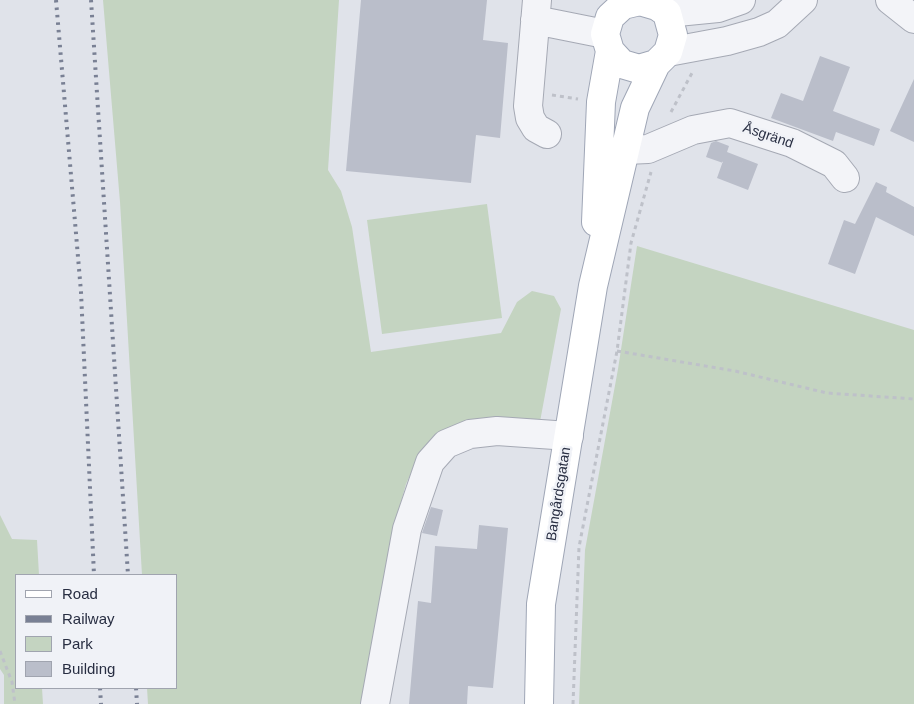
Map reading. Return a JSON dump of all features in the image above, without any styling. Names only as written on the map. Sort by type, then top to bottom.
[{"type":"main road","points":[[640,1],[659,6],[673,36],[662,58],[639,69],[622,64],[609,26],[623,5],[640,1]]},
{"type":"main road","name":"Bangårdsgatan","points":[[593,286],[601,102],[609,26]]},
{"type":"main road","name":"Bangårdsgatan","points":[[539,704],[541,604],[593,286],[635,108],[662,58]]},
{"type":"street","points":[[659,6],[718,8],[741,0]]},
{"type":"street","points":[[662,58],[701,46],[742,37],[777,24],[803,0]]},
{"type":"street","points":[[890,0],[914,18]]},
{"type":"street","points":[[547,134],[536,128],[530,118],[528,106],[536,10],[609,26]]},
{"type":"street","name":"Åsgränd","points":[[626,150],[639,151],[659,146],[693,130],[730,124],[792,143],[834,164],[846,178]]},
{"type":"street","points":[[375,704],[407,529],[430,462],[446,444],[470,434],[498,431],[569,436]]},
{"type":"path","points":[[573,704],[579,547],[617,350],[631,243],[669,117],[692,72],[701,46]]},
{"type":"path","points":[[617,350],[735,370],[827,393],[914,399]]},
{"type":"path","points":[[0,651],[12,682],[15,704]]},
{"type":"green space","points":[[103,0],[339,0],[328,170],[341,191],[352,227],[371,352],[501,333],[517,302],[532,291],[554,296],[561,309],[539,427],[419,456],[406,484],[394,527],[383,605],[361,704],[148,704],[147,689],[178,689],[178,574],[142,574],[120,202]]},
{"type":"green space","points":[[487,204],[502,318],[382,334],[367,220]]},
{"type":"green space","points":[[637,246],[914,330],[914,704],[579,704],[585,550],[618,369]]},
{"type":"green space","points":[[0,515],[12,539],[37,540],[39,574],[15,574],[15,689],[42,689],[43,704],[4,704],[4,675],[0,669]]},
{"type":"building","points":[[361,0],[487,0],[483,40],[508,43],[500,138],[476,135],[471,183],[346,171]]},
{"type":"building","points":[[820,56],[850,67],[833,111],[880,129],[874,146],[836,132],[833,141],[771,118],[781,93],[803,101]]},
{"type":"building","points":[[914,79],[914,142],[890,131]]},
{"type":"building","points":[[716,141],[729,146],[727,152],[758,164],[748,190],[717,178],[722,163],[706,157],[711,143]]},
{"type":"building","points":[[876,182],[887,187],[886,192],[914,207],[914,236],[876,217],[855,274],[828,264],[844,220],[855,224]]},
{"type":"building","points":[[431,507],[443,510],[437,536],[422,533]]},
{"type":"building","points":[[479,525],[508,528],[493,688],[468,686],[467,704],[409,704],[418,601],[431,603],[435,546],[477,549]]},
{"type":"railway","points":[[56,0],[81,292],[94,574]]},
{"type":"railway","points":[[91,0],[128,574]]},
{"type":"railway","points":[[100,689],[101,704]]},
{"type":"railway","points":[[136,689],[137,704]]}]
